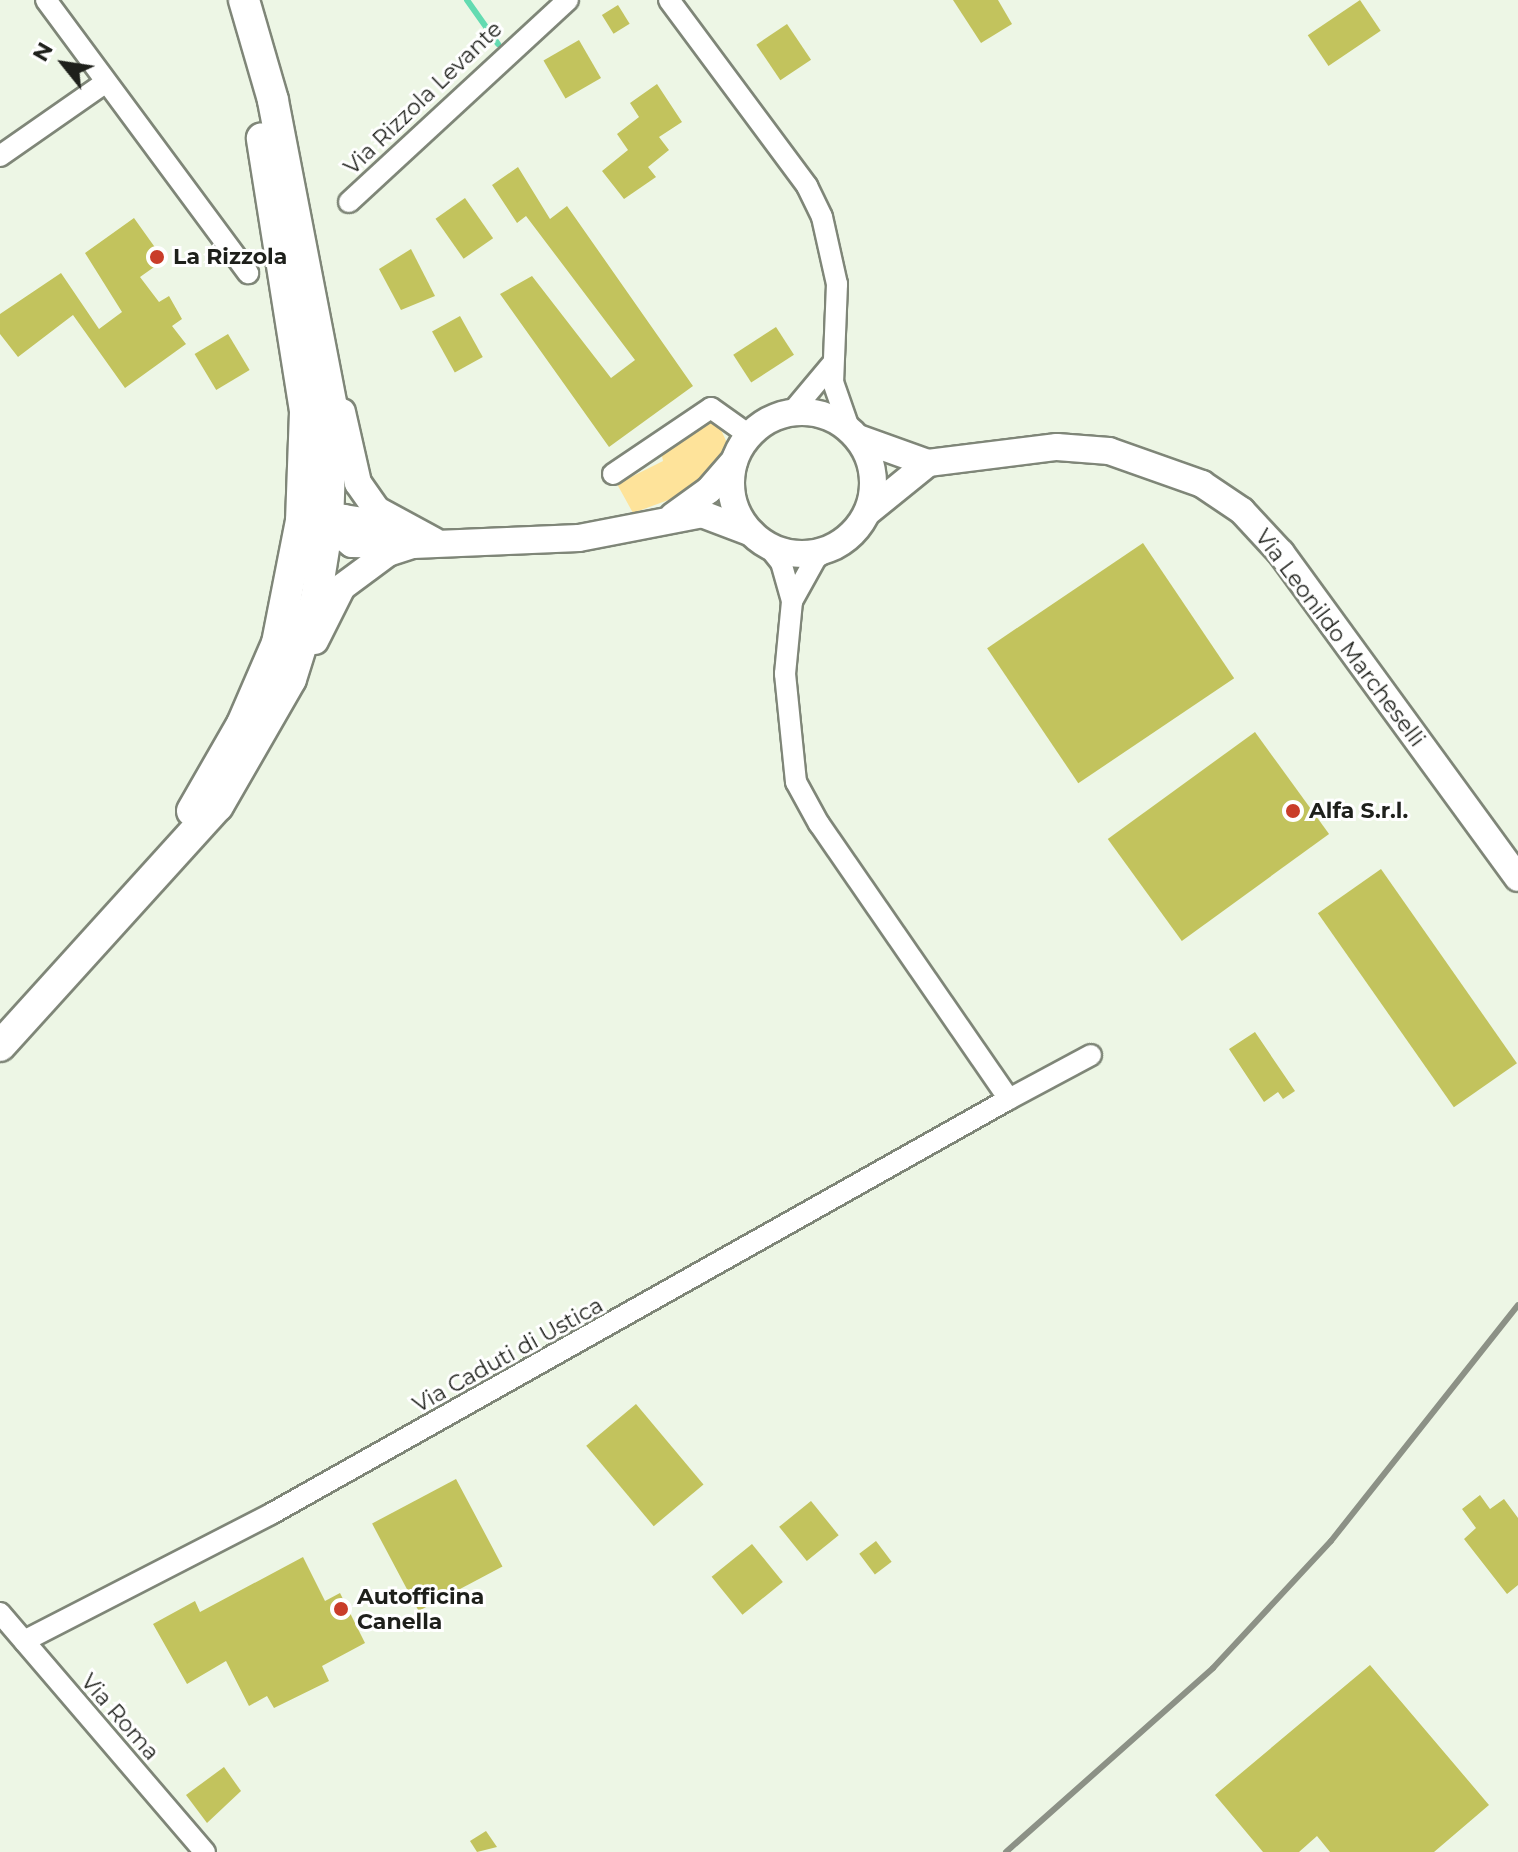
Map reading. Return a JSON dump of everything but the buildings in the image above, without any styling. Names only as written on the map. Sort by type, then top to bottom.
[{"type":"main road","points":[[0,1046],[138,888],[242,724],[277,643],[315,523],[332,407],[314,295],[273,100],[246,8]]},
{"type":"main road","points":[[138,888],[171,862],[231,786],[291,679],[316,599],[315,523],[305,411],[246,8]]},
{"type":"street","points":[[46,0],[248,273]]},
{"type":"street","name":"Via Rizzola Levante","points":[[349,202],[568,0]]},
{"type":"street","points":[[669,0],[807,186],[822,217],[837,284],[833,363],[838,406],[872,468],[863,518],[816,558],[792,601]]},
{"type":"street","points":[[0,156],[106,82]]},
{"type":"street","points":[[314,295],[330,324],[345,446],[358,483],[415,538]]},
{"type":"street","points":[[673,516],[709,490],[734,461],[749,435],[792,412],[833,363]]},
{"type":"street","points":[[613,474],[711,408],[749,435]]},
{"type":"street","points":[[792,412],[820,413],[853,433]]},
{"type":"street","name":"Via Leonildo Marcheselli","points":[[853,433],[928,463]]},
{"type":"street","name":"Via Leonildo Marcheselli","points":[[863,518],[875,500],[928,463],[1057,447],[1109,451],[1158,464],[1242,511],[1281,553],[1518,878]]},
{"type":"street","points":[[734,461],[732,494],[759,539],[781,562],[792,601],[785,674],[796,782],[819,824],[1009,1099]]},
{"type":"street","points":[[315,523],[344,518],[415,538],[579,538],[673,516],[719,518],[759,539],[803,554],[829,549]]},
{"type":"street","points":[[231,786],[249,776],[265,754],[342,587],[388,553],[415,538]]},
{"type":"street","name":"Via Caduti di Ustica","points":[[24,1641],[271,1514],[1091,1055]]},
{"type":"street","name":"Via Roma","points":[[0,1613],[205,1852]]},
{"type":"shaded area","points":[[706,422],[718,423],[727,443],[701,488],[633,513],[617,484],[663,461],[661,451]]},
{"type":"waterway","points":[[467,0],[498,44]]},
{"type":"railway","points":[[1006,1852],[1213,1668],[1331,1541],[1518,1305]]},
{"type":"place","name":"La Rizzola","points":[[157,257]]},
{"type":"place","name":"Alfa S.r.l.","points":[[1293,811]]},
{"type":"place","name":"Autofficina Canella","points":[[341,1609]]}]
